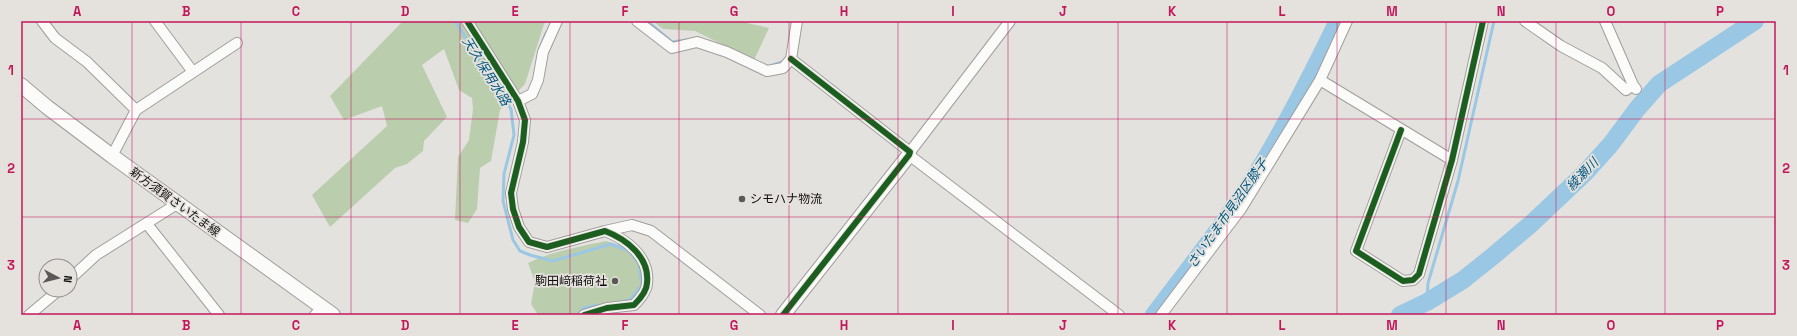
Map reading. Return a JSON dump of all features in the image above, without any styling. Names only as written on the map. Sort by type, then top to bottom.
[{"type":"main road","name":"新方須賀さいたま線","points":[[21,85],[47,108],[323,313]]},
{"type":"main road","points":[[783,315],[909,154]]},
{"type":"street","points":[[42,21],[55,38],[87,62],[136,110]]},
{"type":"street","points":[[156,21],[193,72]]},
{"type":"street","points":[[467,21],[518,101],[525,120],[523,142],[511,193],[513,209],[520,227],[529,242],[547,247],[632,224],[651,232],[760,315]]},
{"type":"street","points":[[518,101],[532,94],[538,80],[543,52],[557,21]]},
{"type":"street","points":[[637,21],[672,48],[697,42],[727,52],[767,71],[783,68],[791,59],[797,21]]},
{"type":"street","points":[[909,154],[1010,21]]},
{"type":"street","points":[[1161,315],[1241,209],[1320,80],[1347,21]]},
{"type":"street","points":[[1401,130],[1356,251],[1403,281],[1412,280],[1419,274],[1452,160],[1483,21]]},
{"type":"street","points":[[1525,21],[1561,46],[1602,68],[1626,90],[1635,87],[1605,21]]},
{"type":"street","points":[[112,156],[136,110],[236,43]]},
{"type":"street","points":[[791,59],[909,154],[1119,315]]},
{"type":"street","points":[[1320,80],[1452,160]]},
{"type":"street","points":[[78,272],[96,256],[177,204]]},
{"type":"street","points":[[147,224],[220,315]]},
{"type":"street","points":[[584,315],[634,305],[642,296],[647,284],[644,264],[634,248],[605,231]]},
{"type":"street","points":[[29,315],[49,298]]},
{"type":"green space","points":[[403,21],[545,21],[525,84],[500,110],[491,161],[480,168],[477,209],[468,223],[455,220],[458,157],[469,140],[473,109],[472,98],[459,90],[444,49],[422,65],[447,117],[424,141],[423,151],[407,164],[395,168],[330,227],[312,195],[387,126],[382,106],[344,120],[330,96]]},
{"type":"green space","points":[[653,21],[738,21],[769,28],[754,60],[695,31],[663,29]]},
{"type":"green space","points":[[606,241],[629,248],[637,257],[644,278],[642,290],[635,300],[581,315],[538,315],[531,304],[535,282],[528,263],[556,252]]},
{"type":"waterway","name":"天久保用水路","points":[[455,21],[511,109],[514,135],[504,174],[503,201],[513,240],[520,251],[553,261],[611,244],[629,251],[639,264],[642,285],[630,300],[624,301]]},
{"type":"waterway","points":[[647,21],[672,42],[693,39]]},
{"type":"waterway","name":"さいたま市見沼区膝子","points":[[1154,315],[1243,195],[1293,110],[1338,21]]},
{"type":"waterway","points":[[1427,302],[1428,283],[1458,181],[1494,21]]},
{"type":"waterway","name":"綾瀬川","points":[[1400,315],[1427,302],[1463,280],[1493,256],[1531,224],[1585,173],[1611,144],[1637,109],[1659,84],[1755,21]]},
{"type":"waterway","points":[[540,48],[546,33]]},
{"type":"waterway","points":[[536,69],[538,55]]},
{"type":"waterway","points":[[773,65],[785,61]]},
{"type":"waterway","name":"天久保用水路","points":[[578,315],[583,308],[599,305]]},
{"type":"cycle path","points":[[467,21],[518,101],[525,120],[523,142],[511,193],[513,209],[519,227],[529,242],[547,247],[605,231],[613,234],[628,244],[641,257],[645,265],[647,286],[643,295],[634,305],[607,308],[584,315]]},
{"type":"cycle path","points":[[1401,130],[1356,251],[1403,281],[1413,280],[1419,274],[1452,160],[1483,21]]},
{"type":"cycle path","points":[[783,315],[910,152],[791,59]]},
{"type":"place","name":"シモハナ物流","points":[[742,199]]},
{"type":"place","name":"駒田﨑稲荷社","points":[[615,281]]}]
